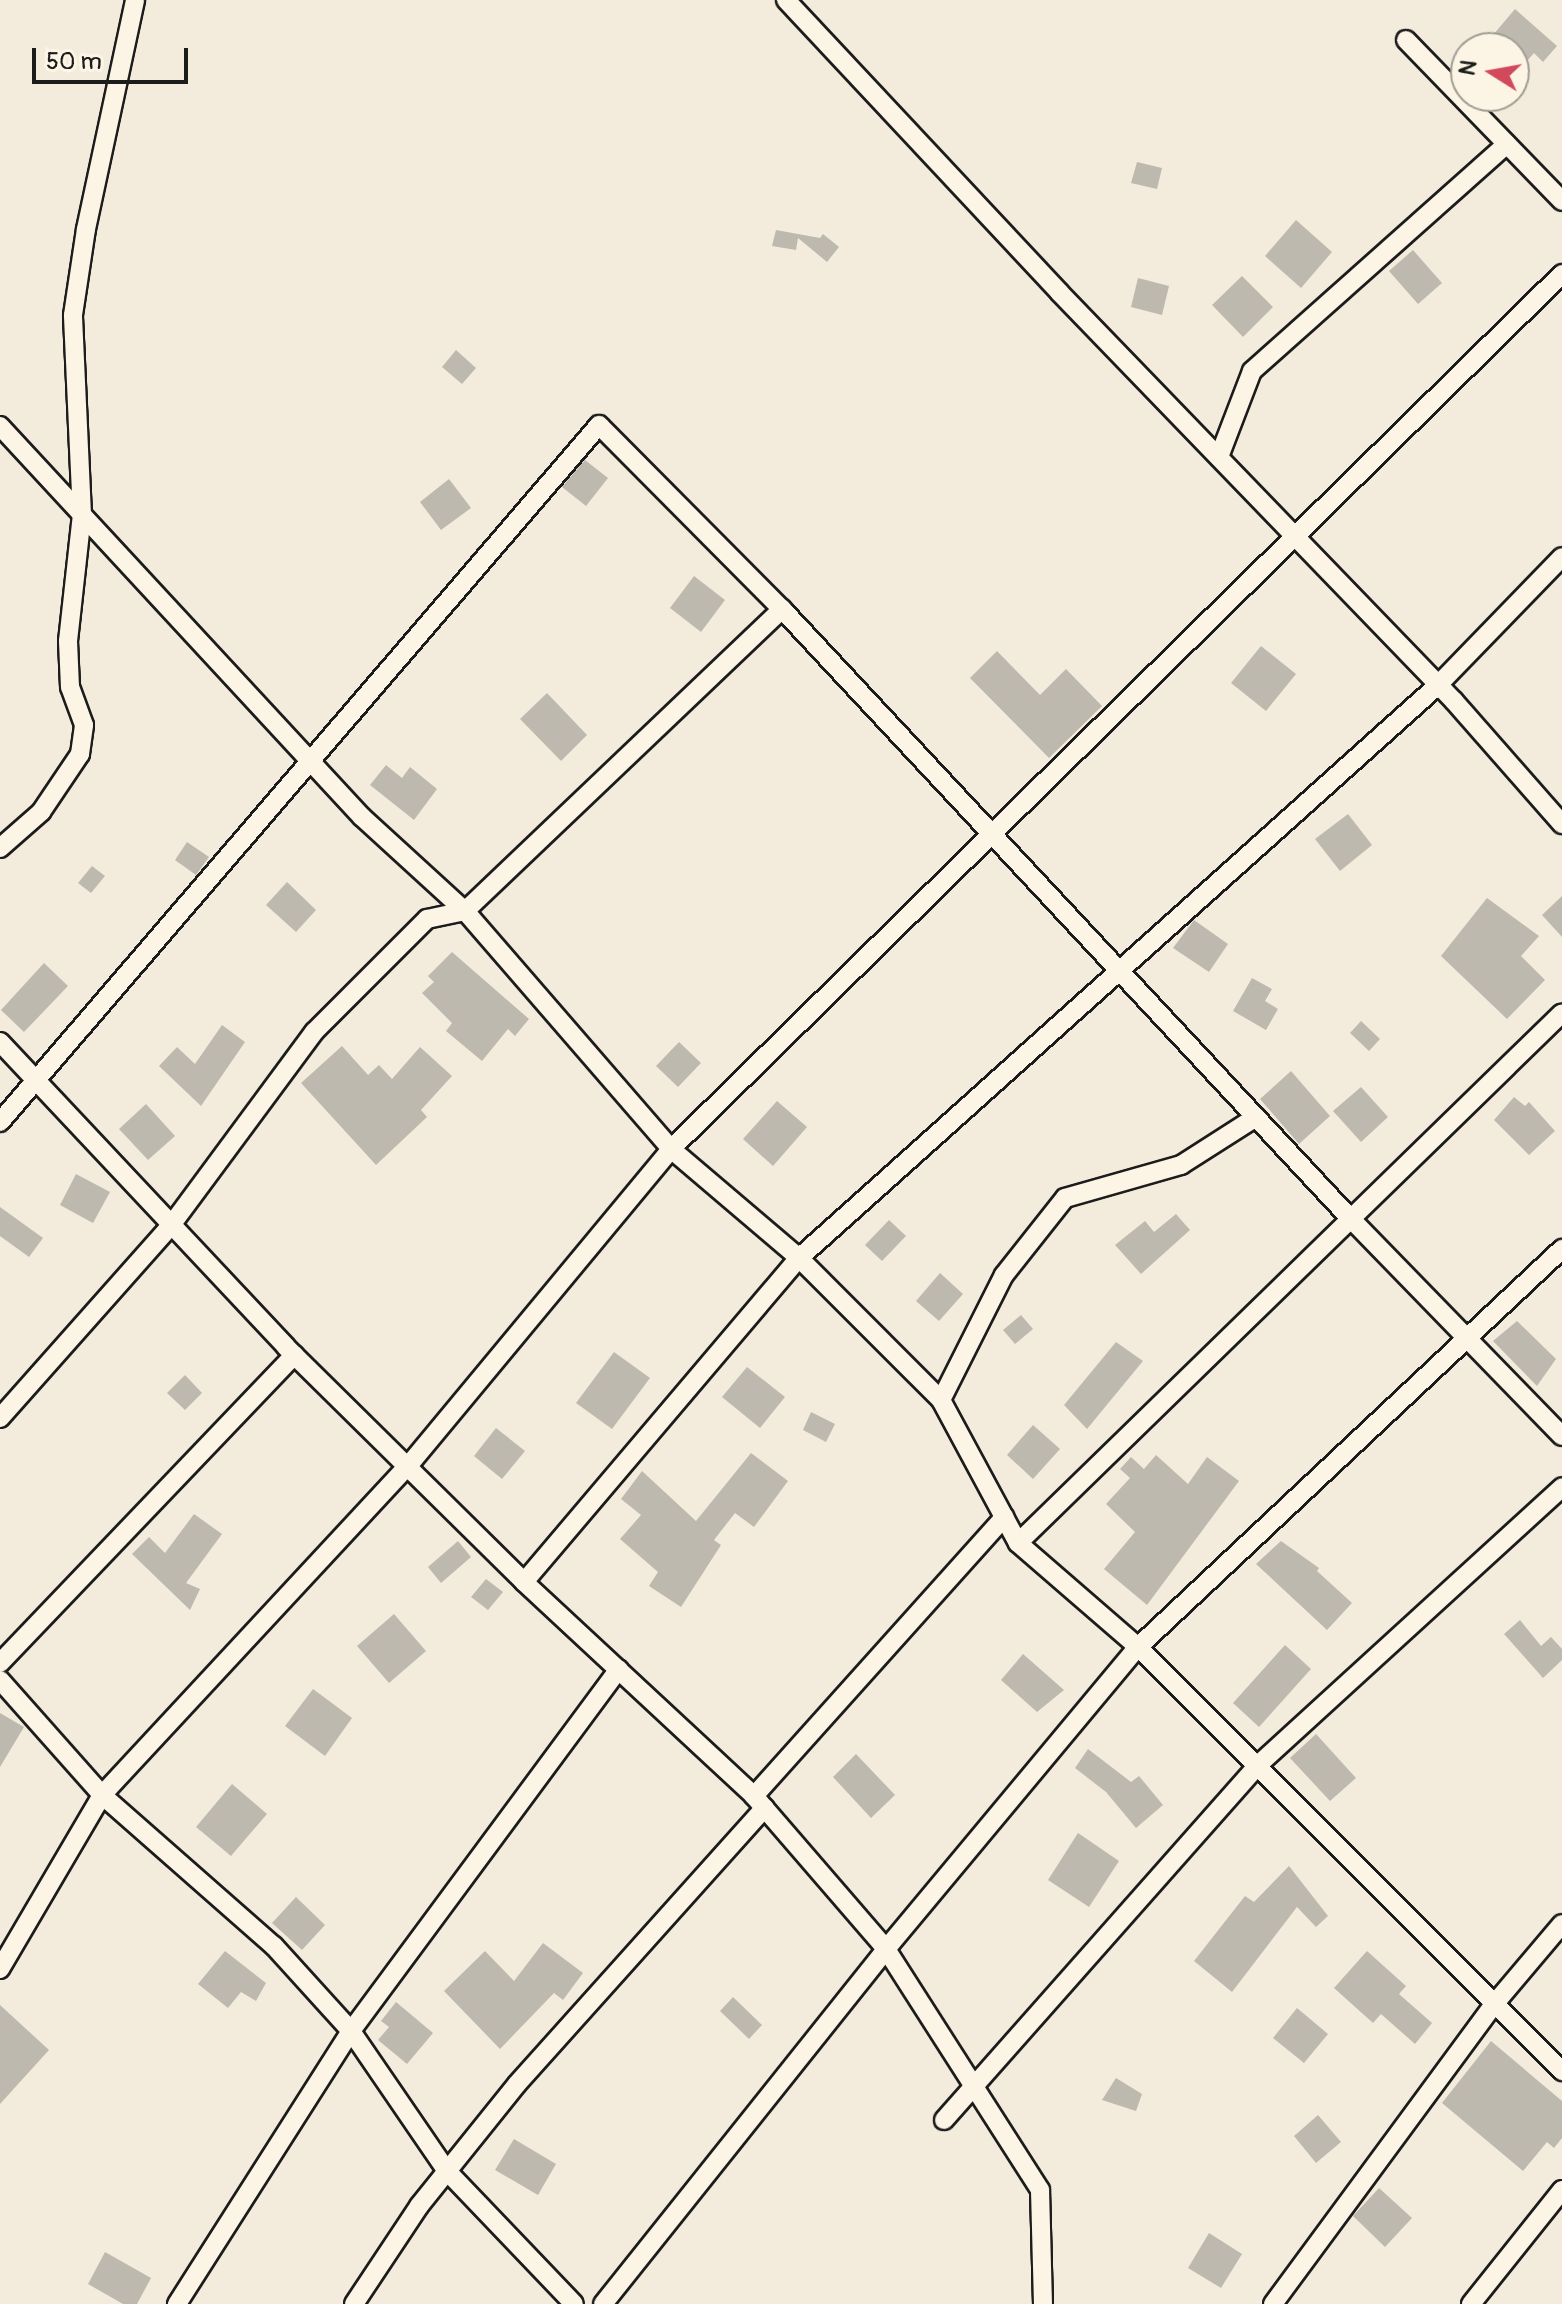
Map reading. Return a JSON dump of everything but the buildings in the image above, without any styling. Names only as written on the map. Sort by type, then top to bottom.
[{"type":"street","points":[[0,848],[41,812],[80,754],[84,725],[70,687],[68,641],[82,515],[73,315],[77,278],[135,0]]},
{"type":"street","points":[[786,0],[1438,685],[1560,818]]},
{"type":"street","points":[[1406,40],[1562,201]]},
{"type":"street","points":[[1219,457],[1252,371],[1507,144]]},
{"type":"street","points":[[0,1969],[102,1795],[408,1466],[671,1149],[1562,274]]},
{"type":"street","points":[[0,1122],[599,425],[782,609],[1467,1343],[1562,1436]]},
{"type":"street","points":[[0,426],[309,762],[465,911],[671,1149],[799,1258],[941,1400],[1018,1543],[1138,1647],[1562,2071]]},
{"type":"street","points":[[524,1582],[799,1258],[1438,685],[1562,557]]},
{"type":"street","points":[[0,1418],[172,1224],[314,1032],[427,919],[465,911],[782,609]]},
{"type":"street","points":[[1018,1543],[1562,1013]]},
{"type":"street","points":[[0,1042],[294,1355],[524,1582],[759,1802],[886,1949],[1040,2190],[1043,2304]]},
{"type":"street","points":[[941,1400],[1004,1275],[1065,1198],[1181,1165],[1256,1117]]},
{"type":"street","points":[[603,2304],[886,1949],[1138,1647],[1467,1343],[1562,1249]]},
{"type":"street","points":[[0,1663],[294,1355]]},
{"type":"street","points":[[944,2120],[1258,1765],[1562,1487]]},
{"type":"street","points":[[354,2304],[446,2170],[1004,1517]]},
{"type":"street","points":[[177,2304],[351,2031],[619,1669]]},
{"type":"street","points":[[0,1680],[102,1795],[274,1946],[351,2031],[446,2170],[574,2304]]},
{"type":"street","points":[[1273,2304],[1496,2002],[1562,1924]]},
{"type":"street","points":[[1471,2304],[1562,2190]]}]
